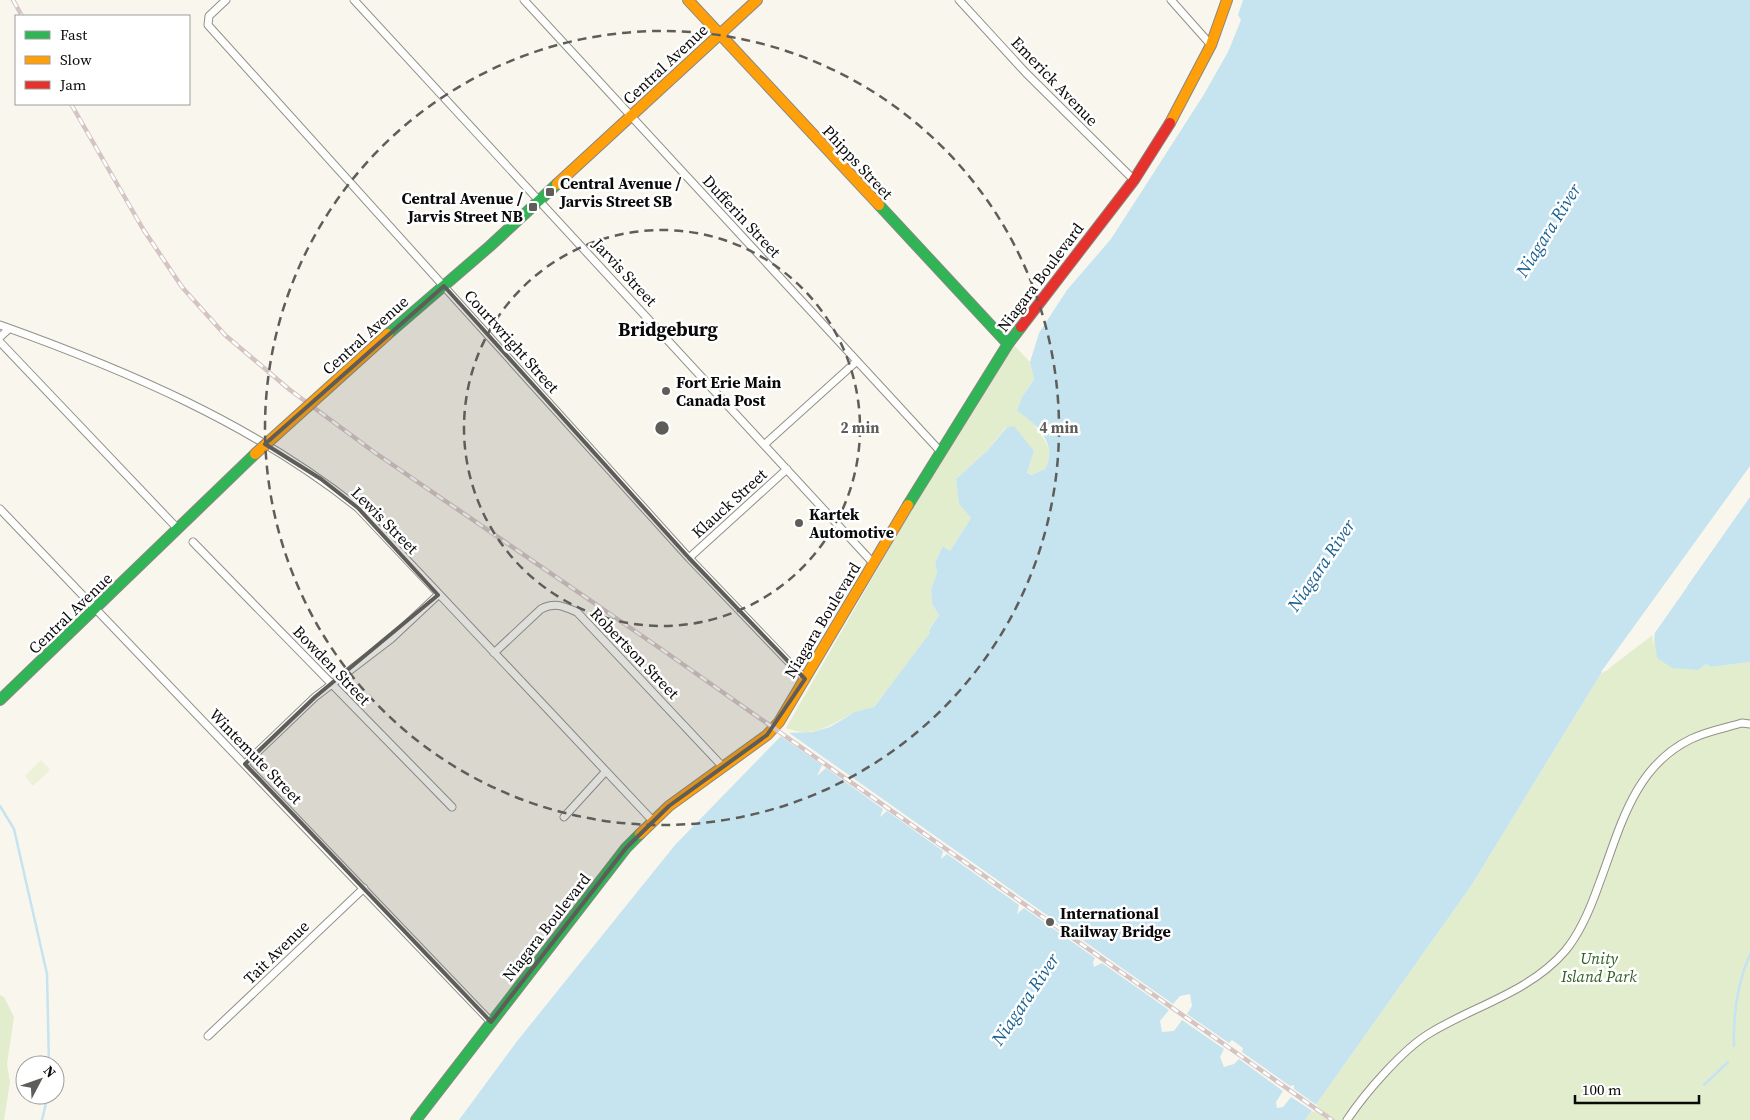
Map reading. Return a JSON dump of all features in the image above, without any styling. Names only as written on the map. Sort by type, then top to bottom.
[{"type":"main road","name":"Phipps Street","points":[[688,0],[1008,344]]},
{"type":"main road","name":"Central Avenue","points":[[0,700],[96,610],[177,528],[255,454],[540,200],[757,0]]},
{"type":"main road","name":"Niagara Boulevard","points":[[416,1120],[626,848],[652,820],[767,735],[778,722],[940,452],[1008,344],[1134,180],[1178,110],[1211,45],[1227,0]]},
{"type":"street","name":"Courtwright Street","points":[[226,0],[209,16],[208,25],[689,558],[805,679]]},
{"type":"street","name":"Jarvis Street","points":[[354,0],[873,563]]},
{"type":"street","name":"Dufferin Street","points":[[524,0],[940,452]]},
{"type":"street","name":"Emerick Avenue","points":[[959,0],[1026,73],[1134,180]]},
{"type":"street","points":[[1171,0],[1211,45]]},
{"type":"street","name":"Lewis Street","points":[[0,325],[104,364],[228,422],[321,478],[358,508],[652,820]]},
{"type":"street","points":[[0,337],[9,329]]},
{"type":"street","points":[[0,342],[177,528]]},
{"type":"street","name":"Klauck Street","points":[[765,444],[857,361]]},
{"type":"street","name":"Klauck Street","points":[[689,558],[787,469]]},
{"type":"street","name":"Wintemute Street","points":[[0,509],[491,1022]]},
{"type":"street","name":"Bowden Street","points":[[193,542],[452,807]]},
{"type":"street","points":[[245,764],[330,684],[379,649],[438,595]]},
{"type":"street","name":"Robertson Street","points":[[494,653],[541,609],[550,604],[560,604],[577,612],[723,767]]},
{"type":"street","points":[[1347,1120],[1375,1084],[1425,1036],[1499,999],[1544,970],[1566,950],[1591,908],[1633,795],[1659,762],[1691,739],[1737,724],[1750,724]]},
{"type":"street","points":[[564,817],[606,771]]},
{"type":"street","name":"Tait Avenue","points":[[208,1036],[364,888]]},
{"type":"highlighted area","points":[[444,286],[689,558],[805,679],[767,735],[669,806],[626,848],[491,1022],[245,764],[315,697],[438,595],[358,508],[321,479],[265,444]]},
{"type":"green space","points":[[1013,344],[1030,362],[1034,378],[1022,397],[1030,417],[1043,437],[1048,449],[1048,462],[1045,469],[1030,475],[1027,473],[1034,451],[1006,427],[988,450],[956,479],[959,504],[971,518],[950,551],[943,546],[935,562],[937,572],[931,590],[932,604],[939,615],[929,629],[931,633],[872,709],[849,715],[821,729],[810,732],[799,732],[786,728],[972,405]]},
{"type":"green space","name":"Unity Island Park","points":[[1654,634],[1711,667],[1750,662],[1750,1120],[1305,1120],[1471,886],[1600,675]]},
{"type":"green space","points":[[41,760],[50,770],[33,786],[25,776]]},
{"type":"green space","points":[[0,995],[4,997],[14,1017],[7,1064],[10,1082],[4,1120],[0,1120]]},
{"type":"water","name":"Niagara River","points":[[1243,0],[1750,0],[1750,468],[1600,675],[1471,886],[1305,1120],[459,1120],[518,1040],[675,845],[784,733],[813,732],[830,727],[855,712],[874,707],[930,633],[929,630],[939,615],[932,604],[931,590],[937,572],[935,562],[943,546],[950,551],[971,518],[959,504],[956,479],[988,450],[1007,427],[1014,426],[1034,451],[1027,473],[1031,475],[1045,469],[1049,460],[1047,443],[1038,428],[1017,411],[1022,397],[1034,379],[1030,362],[1039,333],[1067,290],[1111,239],[1203,96],[1228,52],[1241,20],[1238,15]]},
{"type":"water","points":[[1750,495],[1750,662],[1711,667],[1706,664],[1698,670],[1672,668],[1657,658],[1654,634],[1687,587],[1688,580]]},
{"type":"pier","points":[[1750,466],[1750,472],[1608,670],[1601,672]]},
{"type":"pier","points":[[1750,493],[1750,497],[1655,632],[1653,645],[1652,632],[1684,586],[1686,578]]},
{"type":"pier","name":"International Railway Bridge","points":[[785,730],[1173,1004],[1180,996],[1190,994],[1192,1006],[1187,1014],[1229,1043],[1232,1040],[1243,1048],[1242,1052],[1290,1086],[1294,1085],[1294,1089],[1318,1106],[1314,1112],[1291,1097],[1283,1107],[1277,1108],[1276,1102],[1283,1091],[1239,1059],[1234,1064],[1224,1067],[1220,1057],[1224,1049],[1182,1020],[1174,1031],[1162,1032],[1160,1021],[1169,1010],[1102,963],[1094,967],[1093,962],[1095,958],[1024,908],[1017,914],[1019,905],[947,854],[941,859],[943,851],[887,811],[880,817],[883,809],[826,768],[817,776],[822,765],[779,735]]},
{"type":"waterway","points":[[0,806],[14,829],[47,974],[49,1055]]},
{"type":"waterway","points":[[1734,1046],[1734,1022],[1737,999],[1742,976],[1750,954]]},
{"type":"waterway","points":[[1704,1085],[1728,1062]]},
{"type":"waterway","points":[[42,1120],[46,1105]]},
{"type":"railway","points":[[13,0],[21,15]]},
{"type":"railway","points":[[72,105],[143,229],[182,287],[225,335],[290,390],[374,452],[664,651],[1332,1120]]},
{"type":"traffic: fast","points":[[388,334],[490,246],[557,184]]},
{"type":"traffic: fast","points":[[879,205],[1008,344]]},
{"type":"traffic: fast","points":[[908,505],[1008,344],[1021,327]]},
{"type":"traffic: fast","points":[[0,700],[255,454]]},
{"type":"traffic: fast","points":[[416,1120],[626,848],[640,834]]},
{"type":"traffic: slow","points":[[688,0],[879,205]]},
{"type":"traffic: slow","points":[[557,184],[757,0]]},
{"type":"traffic: slow","points":[[1170,123],[1211,45],[1227,0]]},
{"type":"traffic: slow","points":[[255,454],[388,334]]},
{"type":"traffic: slow","points":[[640,834],[669,806],[767,735],[779,722],[908,505]]},
{"type":"traffic: jam","points":[[1021,327],[1134,180],[1170,123]]},
{"type":"place","name":"Central Avenue / Jarvis Street SB","points":[[550,192]]},
{"type":"place","name":"Central Avenue / Jarvis Street NB","points":[[533,207]]},
{"type":"place","name":"Fort Erie Main Canada Post","points":[[666,391]]},
{"type":"place","name":"Kartek Automotive","points":[[799,523]]},
{"type":"place","name":"International Railway Bridge","points":[[1050,922]]},
{"type":"district","name":"Bridgeburg","points":[[668,329]]}]
